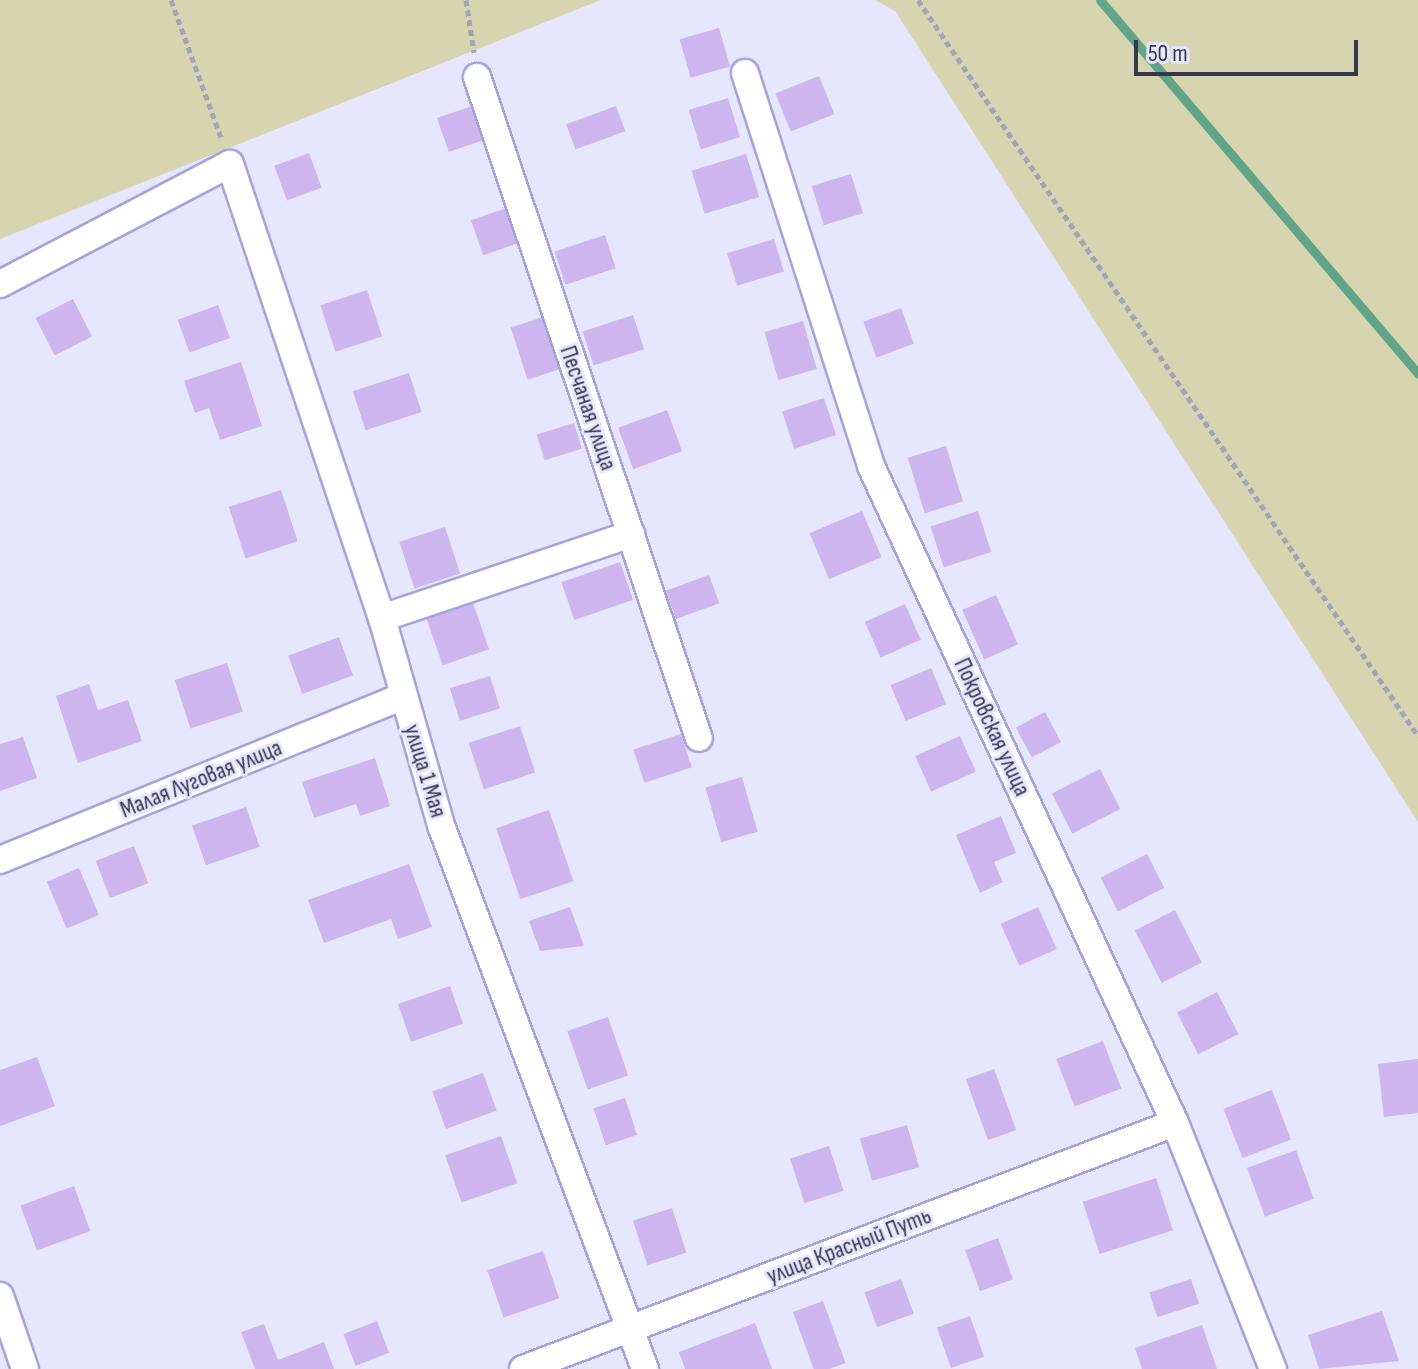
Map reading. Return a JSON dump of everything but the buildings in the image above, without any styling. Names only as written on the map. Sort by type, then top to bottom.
[{"type":"street","name":"Покровская улица","points":[[745,73],[871,466],[1175,1123],[1273,1369]]},
{"type":"street","name":"Песчаная улица","points":[[477,77],[699,738]]},
{"type":"street","points":[[0,284],[230,164]]},
{"type":"street","name":"улица 1 Мая","points":[[230,164],[382,618],[402,697],[442,828],[645,1369]]},
{"type":"street","points":[[382,618],[631,534]]},
{"type":"street","name":"Малая Луговая улица","points":[[0,860],[402,697]]},
{"type":"street","name":"улица Красный Путь","points":[[523,1369],[1175,1123]]},
{"type":"street","points":[[0,1296],[25,1369]]},
{"type":"path","points":[[171,0],[230,164]]},
{"type":"path","points":[[466,0],[477,77]]},
{"type":"path","points":[[918,0],[1418,736]]},
{"type":"shaded area","points":[[0,0],[601,0],[0,239]]},
{"type":"shaded area","points":[[875,0],[1418,0],[1418,822],[895,11]]},
{"type":"waterway","points":[[1100,0],[1418,374]]}]
